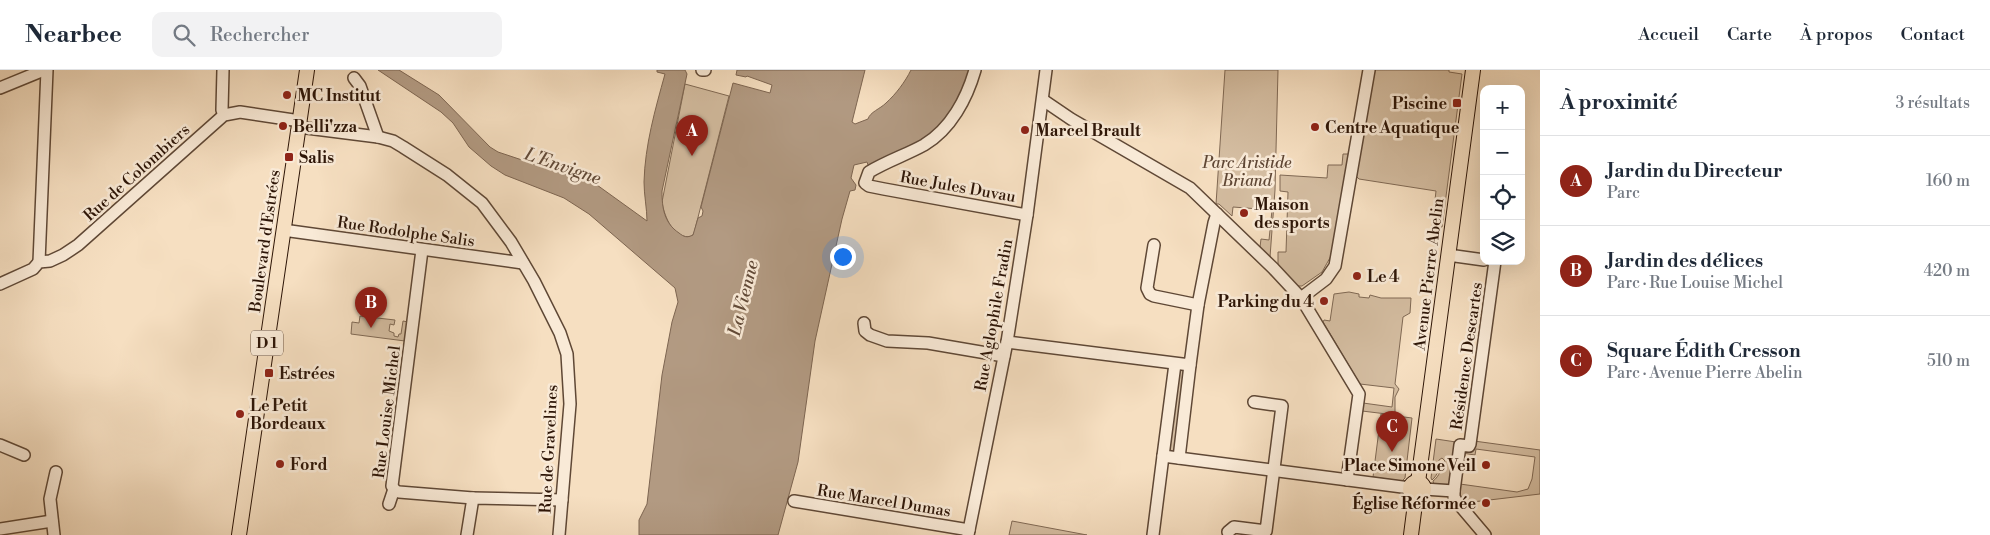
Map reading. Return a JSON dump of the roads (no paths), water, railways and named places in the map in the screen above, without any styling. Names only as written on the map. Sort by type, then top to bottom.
[{"type":"main road","name":"Boulevard d'Estrées","points":[[240,535],[308,70]]},
{"type":"main road","name":"Avenue Pierre Abelin","points":[[1411,535],[1473,70]]},
{"type":"street","points":[[0,88],[44,70]]},
{"type":"street","points":[[39,262],[48,70]]},
{"type":"street","points":[[223,70],[222,110],[224,114],[240,112],[299,124]]},
{"type":"street","name":"Rue Jules Duvau","points":[[975,70],[966,97],[938,134],[926,143],[869,172],[865,183],[869,186],[884,189],[1027,215]]},
{"type":"street","name":"Rue Aglophile Fradin","points":[[969,533],[1007,342],[1027,215],[1046,70]]},
{"type":"street","points":[[1301,298],[1326,279],[1335,266],[1368,70]]},
{"type":"street","points":[[354,78],[360,86],[378,137]]},
{"type":"street","points":[[1043,100],[1070,119],[1190,188],[1283,277],[1301,298],[1358,394],[1347,480]]},
{"type":"street","name":"Rue de Colombiers","points":[[0,284],[36,267],[39,262],[50,261],[63,255],[89,236],[224,114]]},
{"type":"street","name":"Rue de Gravelines","points":[[299,124],[378,137],[403,147],[446,175],[482,203],[497,222],[523,263],[560,333],[567,354],[570,404],[559,535]]},
{"type":"street","points":[[1179,458],[1198,305],[1217,214]]},
{"type":"street","name":"Rue Rodolphe Salis","points":[[284,230],[523,263]]},
{"type":"street","points":[[1154,245],[1147,288],[1150,294],[1198,305]]},
{"type":"street","name":"Rue Louise Michel","points":[[389,504],[394,490],[392,484],[422,250]]},
{"type":"street","name":"Résidence Descartes","points":[[1448,255],[1480,259]]},
{"type":"street","name":"Résidence Descartes","points":[[1454,491],[1460,445],[1469,446],[1470,444],[1495,265]]},
{"type":"street","points":[[864,324],[865,331],[870,335],[887,341],[928,343],[1004,356]]},
{"type":"street","points":[[1007,342],[1190,366]]},
{"type":"street","points":[[1153,535],[1175,364]]},
{"type":"street","points":[[1228,532],[1234,527],[1266,531],[1282,406],[1254,402]]},
{"type":"street","points":[[0,445],[24,455]]},
{"type":"street","points":[[1163,456],[1417,489],[1454,491],[1454,497],[1457,502],[1485,535]]},
{"type":"street","points":[[54,535],[51,490],[56,472]]},
{"type":"street","name":"Rue Louise Michel","points":[[394,490],[473,498],[562,500]]},
{"type":"street","points":[[467,535],[473,498]]},
{"type":"street","name":"Rue Marcel Dumas","points":[[794,501],[969,533]]},
{"type":"street","points":[[0,529],[52,521]]},
{"type":"water","name":"La Vienne","points":[[378,70],[399,70],[439,95],[490,147],[498,152],[597,185],[647,221],[644,182],[646,155],[654,114],[665,74],[657,72],[657,70],[685,70],[687,74],[662,191],[663,209],[667,220],[674,229],[687,237],[693,235],[698,218],[702,216],[703,211],[701,207],[733,83],[770,93],[772,85],[747,76],[736,75],[737,70],[865,70],[852,122],[855,124],[868,119],[871,114],[884,105],[900,88],[911,70],[971,70],[954,109],[941,126],[925,140],[869,168],[867,162],[854,165],[851,178],[856,185],[855,190],[850,191],[842,219],[815,341],[798,462],[778,535],[639,535],[639,520],[647,504],[662,375],[672,322],[678,302],[675,288],[589,214],[564,198],[505,175],[491,166],[469,147],[453,123],[441,112]]},
{"type":"place","name":"MC Institut","points":[[287,95]]},
{"type":"place","name":"Piscine","points":[[1457,103]]},
{"type":"place","name":"Belli'zza","points":[[283,126]]},
{"type":"place","name":"Centre Aquatique","points":[[1315,127]]},
{"type":"place","name":"Marcel Brault","points":[[1025,130]]},
{"type":"place","name":"Jardin du Directeur","points":[[692,156]]},
{"type":"place","name":"Salis","points":[[289,157]]},
{"type":"place","name":"Maison des sports","points":[[1244,213]]},
{"type":"place","name":"Le 4","points":[[1357,276]]},
{"type":"place","name":"Parking du 4","points":[[1324,301]]},
{"type":"place","name":"Jardin des délices","points":[[371,328]]},
{"type":"place","name":"Estrées","points":[[269,373]]},
{"type":"place","name":"Le Petit Bordeaux","points":[[240,414]]},
{"type":"place","name":"Square Édith Cresson","points":[[1392,452]]},
{"type":"place","name":"Ford","points":[[280,464]]},
{"type":"place","name":"Place Simone Veil","points":[[1486,465]]},
{"type":"place","name":"Église Réformée","points":[[1486,503]]},
{"type":"park label","name":"Parc Aristide Briand","points":[[1247,171]]},
{"type":"water label","name":"L'Envigne","points":[[563,166]]}]
